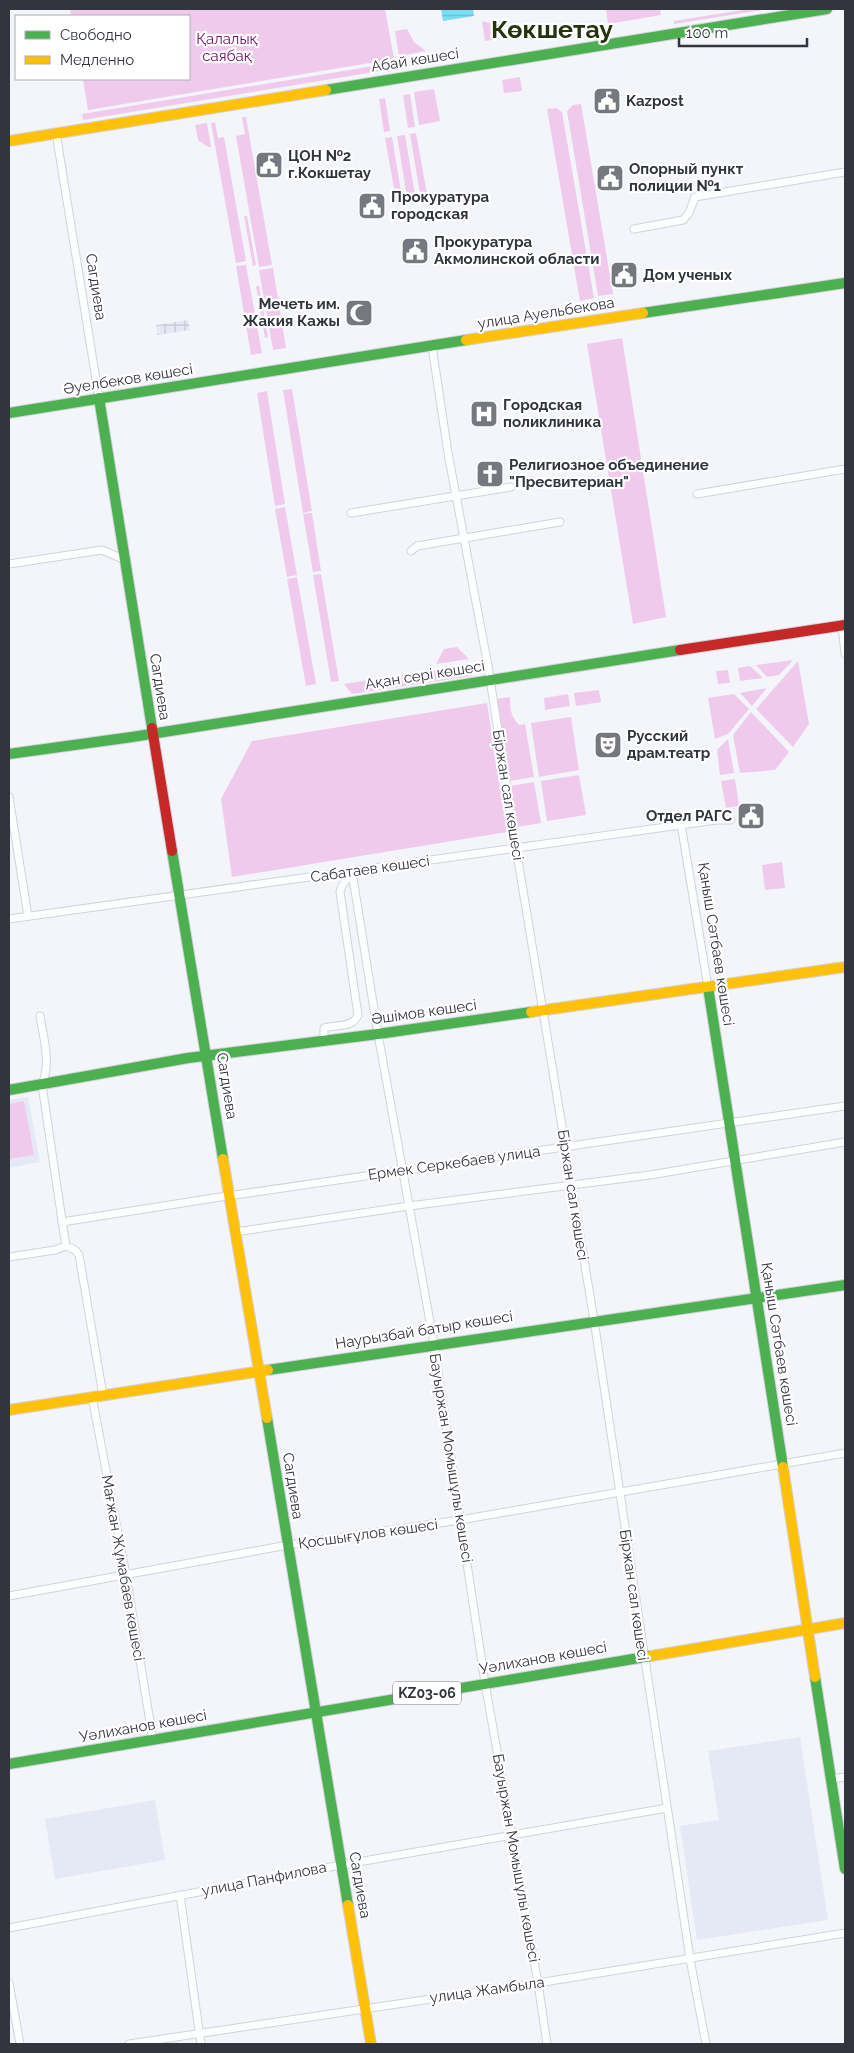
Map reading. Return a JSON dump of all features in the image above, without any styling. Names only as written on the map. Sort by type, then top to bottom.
[{"type":"street","name":"Абай көшесі","points":[[9,141],[827,9]]},
{"type":"street","name":"Сагдиева","points":[[56,133],[152,734],[371,2044]]},
{"type":"street","points":[[634,229],[683,220],[689,213],[695,197],[845,172]]},
{"type":"street","name":"улица Ауельбекова","points":[[253,375],[581,322],[845,283]]},
{"type":"street","name":"Біржан сал көшесі","points":[[432,346],[456,497],[490,680],[594,1320],[690,1959],[706,2044]]},
{"type":"street","name":"Әуелбеков көшесі","points":[[9,413],[253,375]]},
{"type":"street","points":[[698,494],[845,469]]},
{"type":"street","points":[[351,513],[510,487]]},
{"type":"street","points":[[410,551],[417,546],[560,522]]},
{"type":"street","points":[[9,564],[102,550],[125,560]]},
{"type":"street","points":[[843,625],[845,654]]},
{"type":"street","name":"Ақан сері көшесі","points":[[9,754],[152,734],[843,625]]},
{"type":"street","points":[[9,797],[12,842],[28,916]]},
{"type":"street","name":"Сабатаев көшесі","points":[[9,919],[682,824],[731,820]]},
{"type":"street","name":"Қаныш Сәтбаев көшесі","points":[[682,824],[845,1869]]},
{"type":"street","points":[[324,1041],[324,1028],[350,1024],[356,1021],[358,1015],[340,892],[352,872]]},
{"type":"street","name":"Бауыржан Момышұлы көшесі","points":[[352,872],[378,1034],[434,1344],[485,1683],[548,2044]]},
{"type":"street","name":"Әшімов көшесі","points":[[9,1090],[207,1055],[378,1034],[845,967]]},
{"type":"street","points":[[40,1016],[47,1062],[46,1075],[42,1085],[66,1246]]},
{"type":"street","name":"Ермек Серкебаев улица","points":[[62,1222],[845,1106]]},
{"type":"street","points":[[236,1232],[409,1206],[650,1175],[845,1142]]},
{"type":"street","points":[[9,1257],[55,1250],[66,1246],[75,1250],[79,1255],[103,1395]]},
{"type":"street","name":"Наурызбай батыр көшесі","points":[[9,1410],[259,1370],[756,1296],[845,1285]]},
{"type":"street","name":"Мағжан Жұмабаев көшесі","points":[[92,1397],[126,1575],[153,1740]]},
{"type":"street","name":"Қосшығұлов көшесі","points":[[9,1596],[288,1545],[460,1520],[782,1463],[845,1454]]},
{"type":"street","name":"Уәлиханов көшесі","points":[[9,1764],[845,1622]]},
{"type":"street","points":[[831,1779],[845,1777]]},
{"type":"street","name":"улица Панфилова","points":[[9,1928],[341,1865],[667,1808]]},
{"type":"street","points":[[180,1895],[201,2044]]},
{"type":"street","name":"улица Жамбыла","points":[[129,2044],[538,1983],[845,1933]]},
{"type":"street","points":[[9,1982],[20,2044]]},
{"type":"shaded area","points":[[188,320],[190,330],[157,335],[156,325]]},
{"type":"shaded area","points":[[28,1097],[40,1162],[9,1168],[9,1100]]},
{"type":"shaded area","points":[[800,1737],[828,1920],[697,1940],[680,1826],[719,1820],[708,1751]]},
{"type":"shaded area","points":[[155,1800],[165,1860],[55,1879],[45,1819]]},
{"type":"green space","name":"Қалалық саябақ","points":[[70,9],[385,9],[394,59],[88,110],[83,80],[190,80],[190,15],[71,15]]},
{"type":"green space","points":[[606,9],[660,9],[661,15],[608,24]]},
{"type":"green space","points":[[748,9],[769,9],[674,24],[674,21]]},
{"type":"green space","points":[[482,21],[497,25],[499,39],[485,41]]},
{"type":"green space","points":[[407,29],[414,42],[426,51],[399,56],[395,31]]},
{"type":"green space","points":[[392,63],[393,69],[83,120],[82,114]]},
{"type":"green space","points":[[520,77],[522,91],[504,93],[502,80]]},
{"type":"green space","points":[[434,89],[440,121],[419,125],[414,92]]},
{"type":"green space","points":[[410,94],[415,127],[408,128],[403,95]]},
{"type":"green space","points":[[385,98],[390,131],[384,132],[379,99]]},
{"type":"green space","points":[[581,104],[613,294],[598,296],[567,111],[573,105]]},
{"type":"green space","points":[[556,108],[562,112],[594,298],[580,301],[547,109]]},
{"type":"green space","points":[[242,117],[246,117],[272,265],[259,267],[236,136],[245,134]]},
{"type":"green space","points":[[215,122],[218,138],[224,137],[246,261],[236,263],[211,123]]},
{"type":"green space","points":[[207,123],[211,147],[198,140],[195,125]]},
{"type":"green space","points":[[416,133],[428,199],[421,200],[410,134]]},
{"type":"green space","points":[[405,135],[416,201],[408,203],[397,136]]},
{"type":"green space","points":[[392,137],[403,204],[397,205],[385,138]]},
{"type":"green space","points":[[244,216],[247,216],[256,265],[253,266]]},
{"type":"green space","points":[[246,265],[262,353],[251,355],[236,266]]},
{"type":"green space","points":[[273,268],[286,348],[273,350],[259,270]]},
{"type":"green space","points":[[256,286],[259,286],[268,337],[265,338]]},
{"type":"green space","points":[[622,338],[666,617],[633,624],[587,344]]},
{"type":"green space","points":[[292,389],[312,511],[303,513],[283,390]]},
{"type":"green space","points":[[267,391],[285,504],[275,506],[257,393]]},
{"type":"green space","points":[[285,507],[297,575],[287,577],[275,509]]},
{"type":"green space","points":[[312,513],[321,571],[313,572],[303,514]]},
{"type":"green space","points":[[321,574],[339,681],[331,682],[313,575]]},
{"type":"green space","points":[[297,577],[316,684],[306,686],[287,579]]},
{"type":"green space","points":[[457,647],[469,659],[436,664],[444,649]]},
{"type":"green space","points":[[793,660],[779,675],[767,677],[756,665]]},
{"type":"green space","points":[[798,661],[809,724],[793,747],[756,709]]},
{"type":"green space","points":[[470,665],[472,676],[352,694],[344,684]]},
{"type":"green space","points":[[750,666],[763,678],[740,681],[738,668]]},
{"type":"green space","points":[[728,670],[730,683],[718,684],[716,671]]},
{"type":"green space","points":[[767,688],[752,706],[740,693]]},
{"type":"green space","points":[[599,690],[601,702],[576,706],[574,693]]},
{"type":"green space","points":[[568,694],[570,706],[545,710],[544,698]]},
{"type":"green space","points":[[734,694],[749,709],[728,734],[715,739],[708,698]]},
{"type":"green space","points":[[510,697],[512,715],[519,725],[525,724],[534,777],[510,781],[496,699]]},
{"type":"green space","points":[[487,703],[507,832],[232,877],[221,799],[252,741]]},
{"type":"green space","points":[[751,712],[789,752],[775,770],[740,773],[733,735]]},
{"type":"green space","points":[[571,717],[579,770],[539,777],[531,723]]},
{"type":"green space","points":[[728,739],[734,773],[720,775],[717,750]]},
{"type":"green space","points":[[579,775],[586,815],[547,821],[541,781]]},
{"type":"green space","points":[[735,779],[739,806],[726,808],[721,781]]},
{"type":"green space","points":[[534,782],[541,823],[517,827],[510,786]]},
{"type":"green space","points":[[782,862],[785,888],[765,890],[762,865]]},
{"type":"green space","points":[[24,1101],[34,1155],[9,1159],[9,1104]]},
{"type":"water","points":[[441,9],[473,9],[474,16],[443,21]]},
{"type":"traffic: fast","points":[[326,90],[827,9]]},
{"type":"traffic: fast","points":[[643,313],[845,283]]},
{"type":"traffic: fast","points":[[9,413],[466,340]]},
{"type":"traffic: fast","points":[[99,398],[152,728]]},
{"type":"traffic: fast","points":[[9,754],[132,737],[680,650]]},
{"type":"traffic: fast","points":[[172,851],[223,1159]]},
{"type":"traffic: fast","points":[[708,987],[783,1467]]},
{"type":"traffic: fast","points":[[9,1090],[188,1058],[531,1012]]},
{"type":"traffic: fast","points":[[268,1370],[845,1285]]},
{"type":"traffic: fast","points":[[267,1418],[348,1905]]},
{"type":"traffic: fast","points":[[9,1764],[651,1656]]},
{"type":"traffic: fast","points":[[815,1677],[845,1869]]},
{"type":"traffic: slow","points":[[9,141],[326,90]]},
{"type":"traffic: slow","points":[[466,340],[643,313]]},
{"type":"traffic: slow","points":[[531,1012],[845,967]]},
{"type":"traffic: slow","points":[[223,1159],[267,1418]]},
{"type":"traffic: slow","points":[[9,1410],[268,1370]]},
{"type":"traffic: slow","points":[[783,1467],[815,1677]]},
{"type":"traffic: slow","points":[[651,1656],[845,1623]]},
{"type":"traffic: slow","points":[[348,1905],[371,2044]]},
{"type":"traffic: jam","points":[[680,650],[845,625]]},
{"type":"traffic: jam","points":[[152,728],[172,851]]},
{"type":"place","name":"Kazpost","points":[[607,101]]},
{"type":"place","name":"ЦОН №2 г.Кокшетау","points":[[269,165]]},
{"type":"place","name":"Опорный пункт полиции №1","points":[[610,178]]},
{"type":"place","name":"Прокуратура городская","points":[[372,206]]},
{"type":"place","name":"Прокуратура Акмолинской области","points":[[415,251]]},
{"type":"place","name":"Дом ученых","points":[[624,275]]},
{"type":"place","name":"Мечеть им. Жакия Кажы","points":[[359,313]]},
{"type":"place","name":"Городская поликлиника","points":[[484,414]]},
{"type":"place","name":"Религиозное объединение \"Пресвитериан\"","points":[[490,474]]},
{"type":"place","name":"Русский драм.театр","points":[[608,745]]},
{"type":"place","name":"Отдел РАГС","points":[[751,816]]},
{"type":"district","name":"Көкшетау","points":[[552,29]]}]
